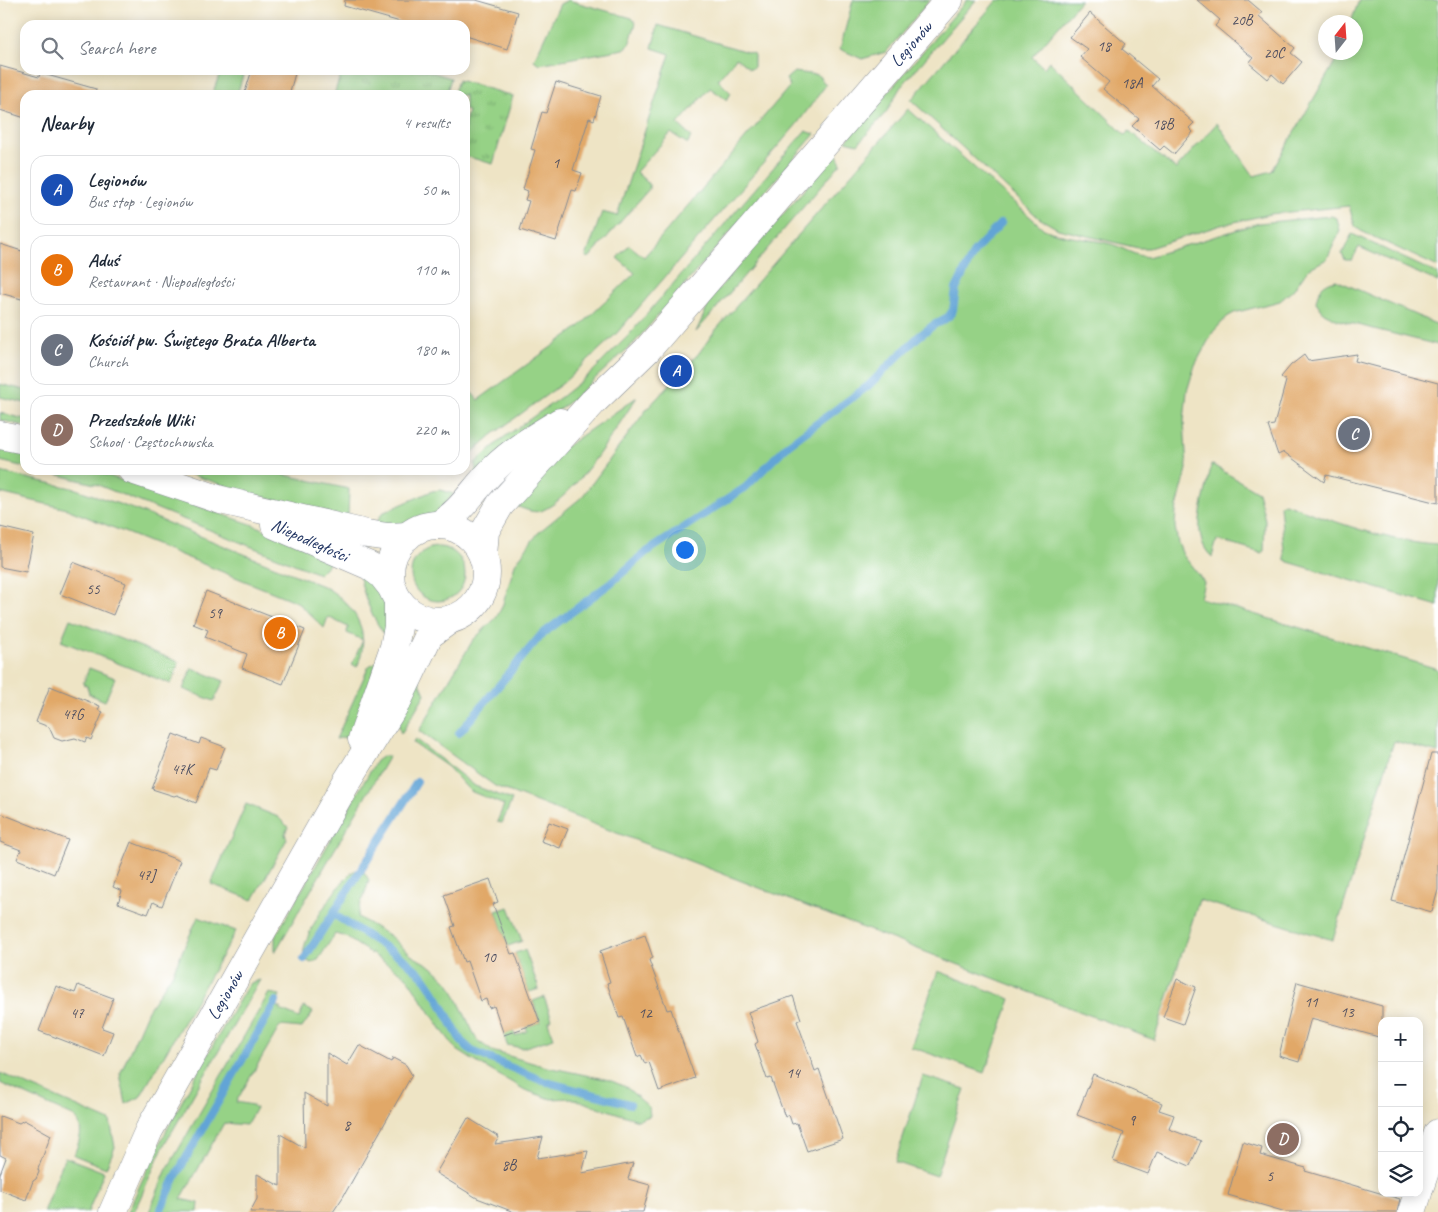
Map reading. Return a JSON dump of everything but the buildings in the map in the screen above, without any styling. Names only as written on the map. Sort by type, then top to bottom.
[{"type":"street","name":"Legionów","points":[[483,556],[485,531],[500,505],[593,402],[647,350],[949,0]]},
{"type":"street","name":"Legionów","points":[[438,525],[457,513],[494,468],[519,448],[593,402]]},
{"type":"street","points":[[0,435],[20,439]]},
{"type":"street","name":"Niepodległości","points":[[147,475],[221,500],[370,566],[382,576],[396,594]]},
{"type":"street","name":"Niepodległości","points":[[221,500],[367,534],[388,537],[408,536]]},
{"type":"street","points":[[438,525],[447,526],[469,536],[483,556],[486,578],[479,599],[463,615],[442,621],[423,619],[406,609],[396,594],[390,578],[393,558],[402,541],[418,530],[438,525]]},
{"type":"street","name":"Legionów","points":[[346,783],[394,647],[398,627],[396,594]]},
{"type":"street","name":"Legionów","points":[[114,1212],[150,1130],[346,783],[399,698],[429,635],[451,619]]},
{"type":"street","points":[[1428,1175],[1438,1133]]},
{"type":"street","points":[[1412,1212],[1417,1197]]},
{"type":"green space","points":[[568,0],[632,18],[636,23],[629,45],[624,49],[539,64],[534,60],[560,4]]},
{"type":"green space","points":[[853,0],[930,0],[886,52],[862,59],[840,49]]},
{"type":"green space","points":[[967,0],[976,0],[900,88],[887,111],[858,144],[846,141]]},
{"type":"green space","points":[[997,0],[1081,0],[1032,57],[1044,68],[1049,61],[1125,135],[1129,131],[1176,169],[1217,123],[1254,176],[1272,171],[1336,60],[1363,60],[1363,15],[1354,15],[1359,0],[1438,0],[1438,267],[1361,231],[1355,226],[1349,206],[1270,214],[1221,225],[1149,248],[1138,248],[1058,229],[1039,218],[911,100]]},
{"type":"green space","points":[[658,25],[754,54],[754,67],[750,69],[736,58],[718,80],[731,93],[727,100],[710,88],[678,124],[691,136],[688,144],[671,133],[636,172],[649,184],[649,189],[589,258],[586,257],[602,212],[617,216],[670,54],[652,48]]},
{"type":"green space","points":[[794,72],[818,75],[826,85],[797,124],[616,334],[563,383],[492,435],[470,455],[470,391],[478,400],[579,327],[635,273],[617,258],[629,245],[644,257],[790,86],[786,79]]},
{"type":"green space","points":[[219,75],[243,75],[238,90],[214,90]]},
{"type":"green space","points":[[340,75],[441,75],[451,78],[447,90],[336,90]]},
{"type":"green space","points":[[458,80],[513,96],[493,164],[470,157],[470,90],[455,90]]},
{"type":"green space","points":[[908,109],[1044,229],[1067,236],[1112,244],[1142,256],[1148,257],[1259,223],[1331,216],[1337,218],[1340,231],[1327,259],[1308,269],[1293,290],[1280,301],[1234,313],[1227,317],[1213,332],[1195,365],[1187,391],[1184,421],[1187,469],[1176,511],[1175,527],[1178,543],[1183,555],[1204,582],[1200,598],[1438,669],[1438,753],[1394,741],[1333,940],[1199,900],[1154,1040],[495,786],[419,731],[473,640],[496,618],[502,607],[515,564],[539,532],[582,497],[647,409],[699,353],[714,332]]},
{"type":"green space","points":[[805,131],[815,134],[635,342],[575,397],[476,477],[475,463],[503,438],[591,373],[628,336]]},
{"type":"green space","points":[[836,153],[841,163],[696,332],[713,295]]},
{"type":"green space","points":[[1352,234],[1438,274],[1438,282],[1359,247],[1352,260],[1345,260],[1342,254]]},
{"type":"green space","points":[[1336,280],[1438,325],[1438,345],[1338,320],[1324,313],[1316,302],[1318,294],[1324,285]]},
{"type":"green space","points":[[0,384],[20,389],[20,402],[0,397]]},
{"type":"green space","points":[[637,397],[594,461],[554,504],[537,512],[511,504],[564,448]]},
{"type":"green space","points":[[0,413],[20,418],[20,425],[0,420]]},
{"type":"green space","points":[[6,450],[20,453],[20,466],[0,461],[0,452]]},
{"type":"green space","points":[[1211,464],[1258,492],[1265,520],[1264,551],[1261,553],[1217,540],[1212,557],[1204,547],[1201,536],[1201,512]]},
{"type":"green space","points":[[0,472],[76,489],[136,510],[325,587],[336,594],[353,611],[362,631],[362,640],[347,633],[348,627],[328,617],[324,628],[297,602],[67,509],[0,493]]},
{"type":"green space","points":[[59,475],[106,475],[251,524],[333,559],[319,574],[98,485]]},
{"type":"green space","points":[[192,475],[286,475],[349,489],[348,518],[248,493]]},
{"type":"green space","points":[[440,490],[454,494],[433,516],[408,524],[374,527],[382,513],[432,491]]},
{"type":"green space","points":[[1285,503],[1340,523],[1381,535],[1400,540],[1438,545],[1438,606],[1285,561],[1280,505]]},
{"type":"green space","points":[[438,547],[448,549],[457,555],[463,564],[465,574],[463,584],[457,593],[448,599],[438,601],[428,599],[419,593],[413,584],[411,574],[413,564],[419,555],[428,549]]},
{"type":"green space","points":[[366,572],[385,598],[387,638],[373,616],[363,590],[359,573]]},
{"type":"green space","points":[[70,619],[179,662],[171,684],[61,641]]},
{"type":"green space","points":[[363,641],[361,655],[357,667],[352,664]]},
{"type":"green space","points":[[377,662],[351,736],[336,739],[369,666]]},
{"type":"green space","points":[[89,668],[115,678],[105,701],[89,694],[87,686],[83,684]]},
{"type":"green space","points":[[192,668],[224,681],[214,701],[183,689]]},
{"type":"green space","points":[[418,678],[425,694],[401,734],[398,723]]},
{"type":"green space","points":[[415,739],[475,786],[512,800],[502,823],[497,822],[504,805],[470,791],[448,767],[413,743]]},
{"type":"green space","points":[[383,756],[389,756],[275,952],[275,937],[376,761]]},
{"type":"green space","points":[[246,804],[278,817],[288,827],[285,834],[287,839],[253,900],[211,884]]},
{"type":"green space","points":[[362,869],[369,880],[358,917],[390,936],[411,955],[432,967],[450,984],[477,1040],[492,1051],[543,1066],[609,1080],[626,1087],[649,1107],[650,1116],[638,1120],[571,1098],[551,1099],[525,1090],[471,1059],[457,1050],[406,976],[344,936],[335,934],[318,960],[311,963],[304,959],[304,950],[312,927],[328,901],[352,872]]},
{"type":"green space","points":[[509,907],[522,941],[508,946],[496,911]]},
{"type":"green space","points":[[198,917],[236,931],[140,1097],[126,1104],[120,1074],[148,1010],[172,974]]},
{"type":"green space","points":[[525,950],[539,989],[529,992],[515,953]]},
{"type":"green space","points":[[938,971],[1011,999],[985,1073],[911,1047]]},
{"type":"green space","points":[[260,980],[162,1149],[134,1212],[128,1212],[168,1127],[214,1044],[250,983]]},
{"type":"green space","points":[[269,993],[280,995],[276,1006],[281,1008],[280,1010],[299,1018],[304,1007],[313,1012],[302,1028],[280,1026],[236,1102],[252,1105],[256,1108],[246,1125],[224,1123],[181,1199],[199,1203],[198,1212],[149,1212],[166,1171]]},
{"type":"green space","points":[[544,997],[552,1019],[548,1022],[554,1038],[522,1048],[507,1045],[504,1035],[513,1031],[515,1036],[527,1031],[526,1027],[540,1022],[533,1001]]},
{"type":"green space","points":[[0,1073],[110,1121],[115,1147],[106,1168],[74,1155],[80,1131],[80,1126],[75,1117],[0,1083]]},
{"type":"green space","points":[[923,1076],[965,1089],[936,1176],[895,1162]]},
{"type":"green space","points":[[65,1157],[104,1172],[88,1212],[43,1212]]},
{"type":"waterway","points":[[459,733],[541,635],[612,582],[645,553],[746,487],[789,444],[868,386],[918,337],[949,316],[953,310],[956,289],[974,252],[1001,223]]},
{"type":"waterway","points":[[304,959],[417,782]]},
{"type":"waterway","points":[[333,914],[405,960],[423,976],[438,998],[461,1041],[472,1051],[543,1081],[630,1104]]},
{"type":"waterway","points":[[161,1209],[177,1174],[276,1001]]},
{"type":"place","name":"Legionów","points":[[676,371]]},
{"type":"place","name":"Kościół pw. Świętego Brata Alberta","points":[[1354,434]]},
{"type":"place","name":"Aduś","points":[[280,633]]},
{"type":"place","name":"Przedszkole Wiki","points":[[1283,1139]]}]
